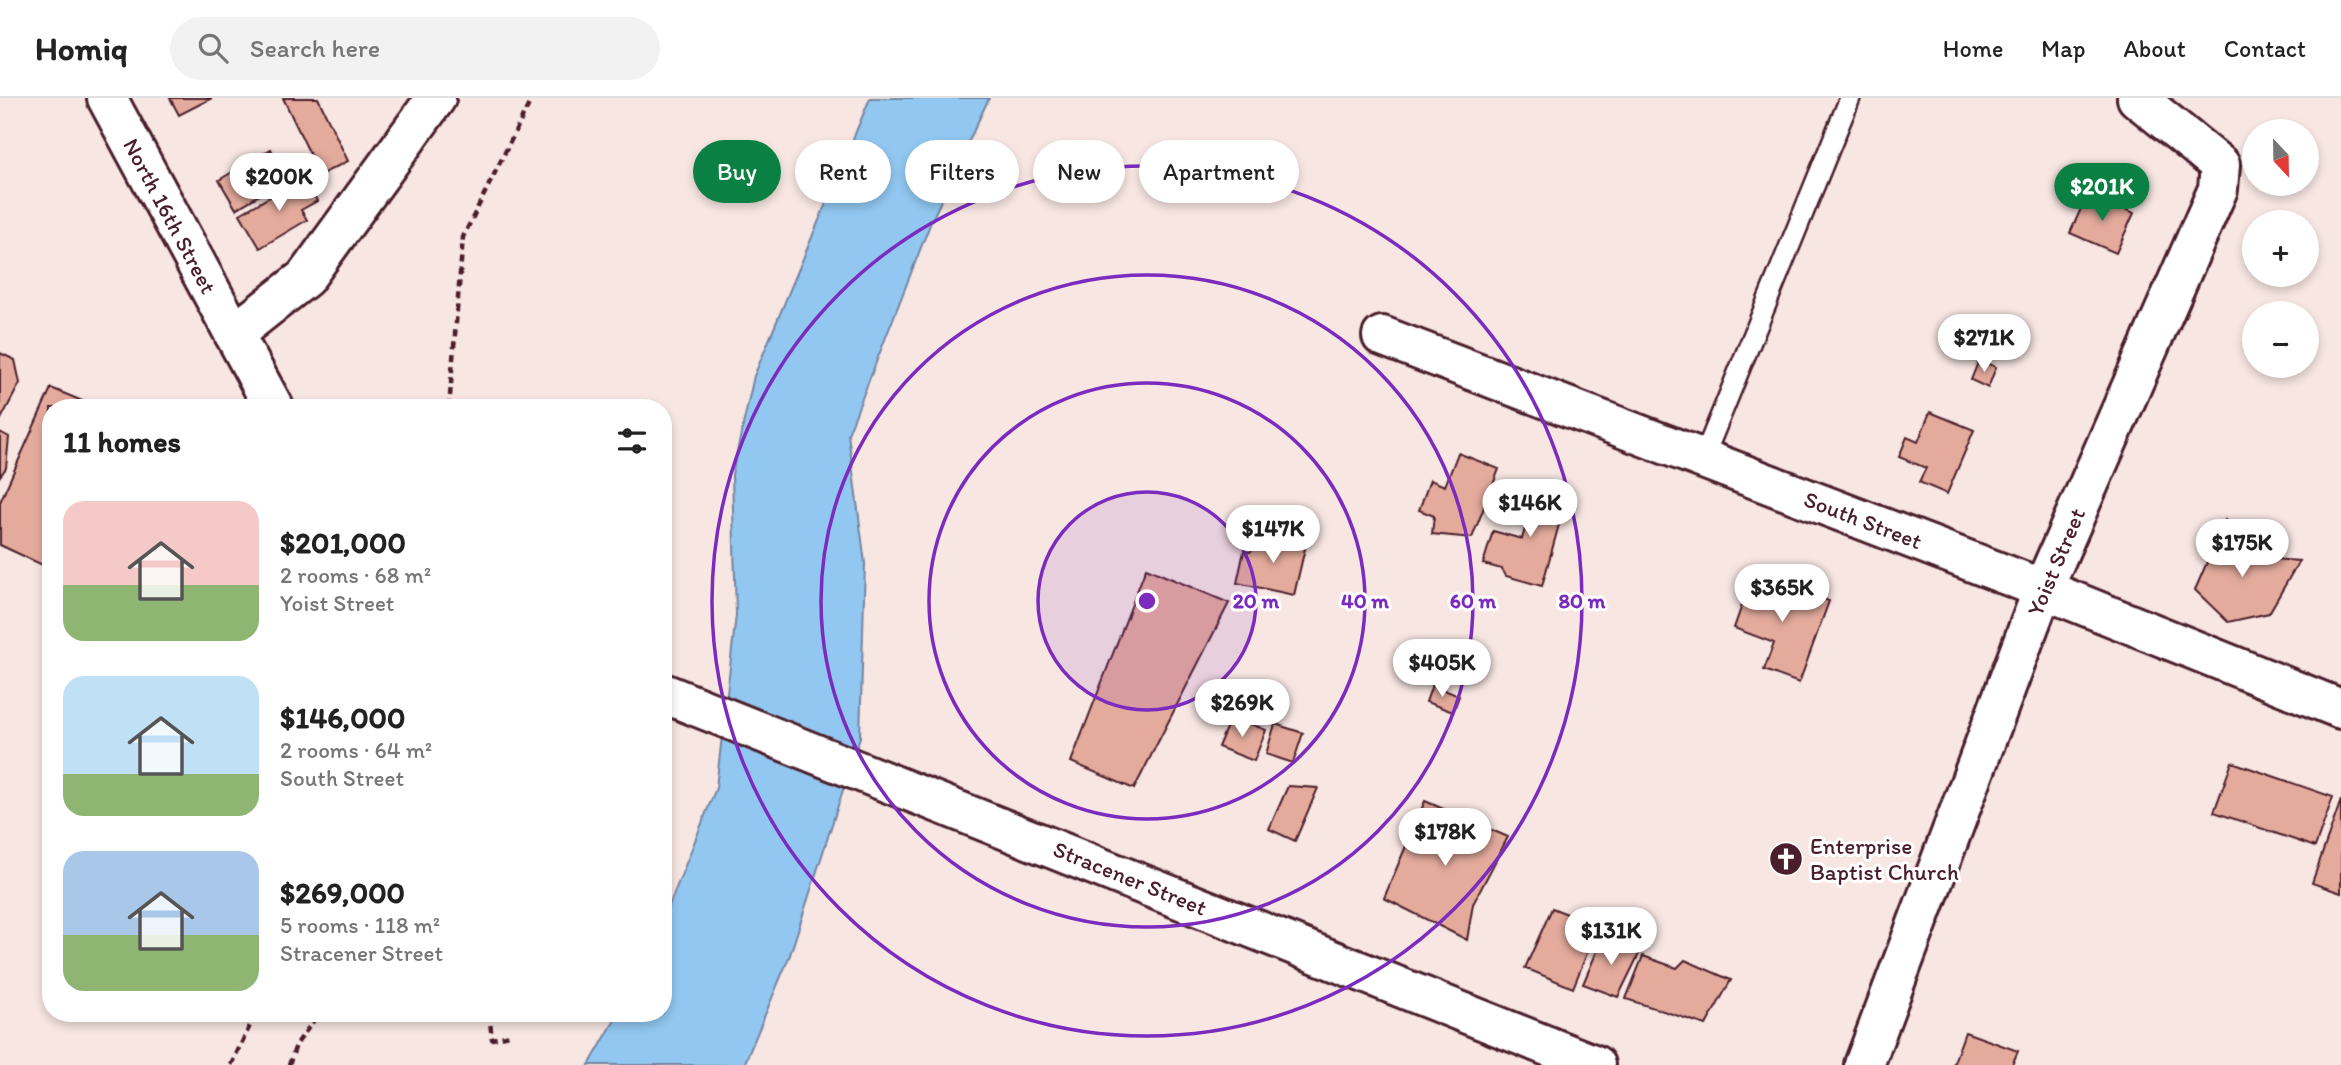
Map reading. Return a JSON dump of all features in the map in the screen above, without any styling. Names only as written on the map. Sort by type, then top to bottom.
[{"type":"street","name":"North 16th Street","points":[[107,98],[233,334]]},
{"type":"street","points":[[269,399],[233,334],[305,278],[436,98]]},
{"type":"street","name":"Yoist Street","points":[[1864,1065],[2043,589],[2218,189],[2220,165],[2137,98]]},
{"type":"street","name":"South Street","points":[[1382,336],[2043,589],[2341,709]]},
{"type":"street","name":"Stracener Street","points":[[672,697],[1595,1065]]},
{"type":"lane","points":[[1703,459],[1850,98]]},
{"type":"path","points":[[450,399],[463,237],[532,98]]},
{"type":"path","points":[[231,1065],[252,1022]]},
{"type":"path","points":[[289,1065],[296,1045],[313,1022]]},
{"type":"path","points":[[490,1022],[492,1039],[510,1035]]},
{"type":"water","points":[[870,98],[989,98],[969,140],[905,140],[905,203],[940,203],[848,434],[865,563],[860,737],[790,955],[744,1065],[589,1065],[614,1022],[672,1022],[672,898],[716,788],[736,615],[732,474],[754,376],[826,203],[891,203],[891,140],[852,140]]},
{"type":"building","points":[[170,98],[212,98],[179,115]]},
{"type":"building","points":[[283,98],[318,98],[348,161],[320,175]]},
{"type":"building","points":[[271,149],[279,164],[291,157],[299,171],[236,209],[219,180]]},
{"type":"building","points":[[304,177],[317,201],[301,210],[307,220],[260,248],[240,214]]},
{"type":"building","points":[[2088,193],[2134,213],[2116,253],[2070,233]]},
{"type":"building","points":[[0,353],[15,360],[20,383],[0,421]]},
{"type":"building","points":[[1979,360],[1996,367],[1988,388],[1971,380]]},
{"type":"building","points":[[51,388],[77,399],[46,399]]},
{"type":"building","points":[[42,408],[42,565],[0,545],[0,502]]},
{"type":"building","points":[[1930,412],[1974,430],[1947,494],[1919,482],[1926,468],[1899,457],[1907,437],[1918,442]]},
{"type":"building","points":[[0,432],[9,437],[6,468],[0,476]]},
{"type":"building","points":[[1458,453],[1499,469],[1472,538],[1432,534],[1434,516],[1419,510],[1430,480],[1445,486]]},
{"type":"building","points":[[1538,483],[1568,492],[1542,586],[1506,576],[1502,569],[1483,564],[1493,531],[1522,539]]},
{"type":"building","points":[[2225,520],[2258,558],[2299,561],[2269,613],[2228,622],[2195,590]]},
{"type":"building","points":[[1268,535],[1306,544],[1294,595],[1237,583],[1244,551],[1250,552]]},
{"type":"building","points":[[1146,568],[1229,603],[1134,789],[1071,762]]},
{"type":"building","points":[[1753,574],[1829,601],[1799,683],[1764,670],[1774,643],[1734,628]]},
{"type":"building","points":[[1432,685],[1459,696],[1453,712],[1426,702]]},
{"type":"building","points":[[1231,716],[1266,730],[1254,761],[1218,747]]},
{"type":"building","points":[[1275,724],[1303,733],[1293,763],[1266,754]]},
{"type":"building","points":[[2232,762],[2333,797],[2315,847],[2214,812]]},
{"type":"building","points":[[1288,786],[1318,788],[1295,841],[1269,829]]},
{"type":"building","points":[[2341,800],[2341,893],[2312,883]]},
{"type":"building","points":[[1425,801],[1508,837],[1473,904],[1467,940],[1384,898]]},
{"type":"building","points":[[1552,908],[1598,926],[1573,988],[1525,968]]},
{"type":"building","points":[[1603,937],[1640,952],[1618,997],[1583,984]]},
{"type":"building","points":[[1643,956],[1677,968],[1685,960],[1731,980],[1706,1025],[1626,999]]},
{"type":"building","points":[[1965,1032],[2018,1051],[2012,1065],[1953,1065]]},
{"type":"place","name":"Enterprise Baptist Church","points":[[1786,859]]}]
